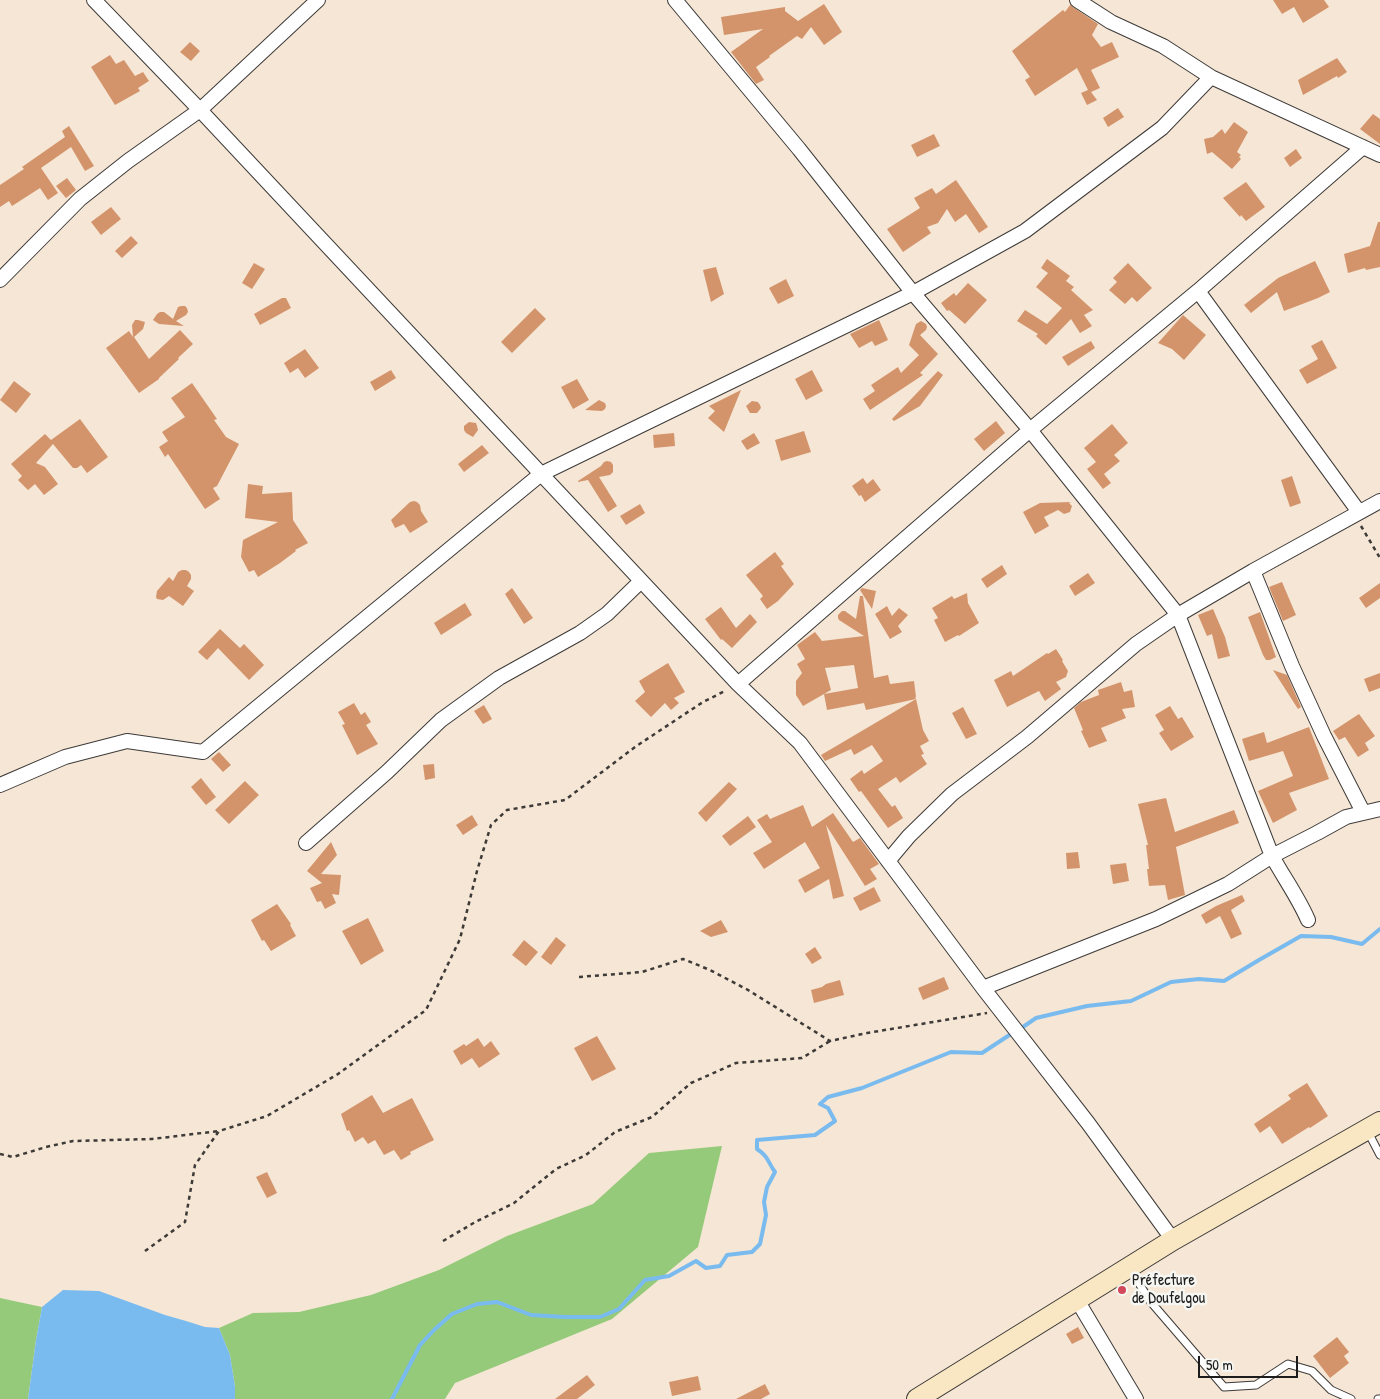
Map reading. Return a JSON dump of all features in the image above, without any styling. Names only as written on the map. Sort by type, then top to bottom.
[{"type":"main road","points":[[917,1399],[1173,1240],[1373,1126]]},
{"type":"street","points":[[94,0],[200,110],[738,684],[800,743],[1001,1011],[1088,1123],[1173,1240]]},
{"type":"street","points":[[0,280],[80,199],[128,161],[200,110],[318,0]]},
{"type":"street","points":[[675,0],[799,149],[913,293],[1030,430],[1178,615],[1272,856],[1302,906],[1308,920]]},
{"type":"street","points":[[1077,0],[1111,22],[1163,46],[1211,77],[1380,155]]},
{"type":"street","points":[[0,785],[65,757],[127,741],[203,752],[541,474],[913,293],[1025,231],[1162,128],[1211,77]]},
{"type":"street","points":[[738,684],[1030,430],[1198,291],[1363,146]]},
{"type":"street","points":[[1198,291],[1359,512]]},
{"type":"street","points":[[888,861],[909,836],[952,794],[1028,737],[1136,644],[1178,615],[1253,571],[1380,501]]},
{"type":"street","points":[[1253,571],[1292,666],[1324,736],[1363,812]]},
{"type":"street","points":[[306,843],[387,772],[441,720],[499,678],[580,633],[607,614],[641,581]]},
{"type":"street","points":[[984,988],[1156,919],[1228,884],[1272,856],[1346,817],[1380,809]]},
{"type":"street","points":[[1077,1300],[1136,1399]]},
{"type":"lane","points":[[1373,1126],[1380,1155]]},
{"type":"lane","points":[[1129,1268],[1150,1301],[1224,1387],[1256,1385],[1288,1364],[1312,1371],[1331,1390],[1351,1399]]},
{"type":"path","points":[[1359,512],[1356,515],[1357,520],[1380,558]]},
{"type":"path","points":[[0,1154],[13,1157],[73,1141],[152,1139],[219,1131],[267,1116],[338,1074],[426,1010],[460,939],[490,825],[507,810],[565,800],[635,747],[703,702],[738,684]]},
{"type":"path","points":[[579,977],[642,972],[684,960],[710,970],[748,990],[830,1041]]},
{"type":"path","points":[[443,1241],[477,1221],[514,1203],[556,1169],[586,1155],[615,1132],[652,1117],[691,1083],[736,1063],[802,1058],[830,1041],[1001,1011]]},
{"type":"path","points":[[146,1251],[185,1222],[195,1165],[219,1131]]},
{"type":"green space","points":[[722,1146],[698,1247],[612,1319],[455,1383],[445,1399],[235,1399],[230,1355],[219,1328],[253,1313],[299,1312],[371,1295],[439,1270],[507,1236],[593,1204],[649,1153]]},
{"type":"green space","points":[[0,1298],[42,1307],[28,1399],[0,1399]]},
{"type":"water","points":[[63,1290],[99,1291],[165,1315],[205,1327],[219,1328],[230,1355],[235,1399],[28,1399],[42,1307]]},
{"type":"building","points":[[1273,0],[1324,0],[1329,7],[1303,23],[1294,7],[1282,14]]},
{"type":"building","points":[[824,4],[842,32],[824,45],[811,27],[802,39],[797,36],[756,67],[764,80],[756,84],[731,52],[763,29],[724,35],[721,17],[785,7],[785,11],[798,21]]},
{"type":"building","points":[[1070,5],[1098,24],[1092,35],[1101,47],[1112,42],[1119,57],[1091,70],[1100,88],[1091,92],[1097,100],[1087,105],[1081,93],[1088,90],[1077,68],[1035,96],[1025,80],[1030,77],[1012,51],[1063,10],[1065,12]]},
{"type":"building","points":[[190,42],[200,51],[191,61],[180,52]]},
{"type":"building","points":[[110,55],[116,64],[124,60],[135,76],[143,72],[149,81],[138,88],[140,91],[115,105],[91,67]]},
{"type":"building","points":[[1337,58],[1347,72],[1303,95],[1298,80]]},
{"type":"building","points":[[1118,108],[1124,117],[1108,127],[1103,118]]},
{"type":"building","points":[[1373,114],[1380,119],[1380,144],[1360,129]]},
{"type":"building","points":[[1234,122],[1248,132],[1237,152],[1241,155],[1239,157],[1241,159],[1232,169],[1212,152],[1207,154],[1204,139],[1213,137],[1222,129],[1225,134]]},
{"type":"building","points":[[69,126],[94,166],[85,171],[71,147],[41,168],[58,193],[48,200],[40,188],[12,206],[9,201],[0,207],[0,185],[65,137],[62,131]]},
{"type":"building","points":[[934,134],[940,146],[917,157],[911,145]]},
{"type":"building","points":[[1296,149],[1302,158],[1290,167],[1284,158]]},
{"type":"building","points":[[67,178],[76,190],[66,198],[56,186]]},
{"type":"building","points":[[956,180],[988,227],[979,233],[966,214],[955,222],[947,209],[938,223],[927,227],[931,233],[903,252],[887,229],[920,208],[914,198],[932,188],[936,194]]},
{"type":"building","points":[[1246,182],[1265,207],[1246,221],[1223,198]]},
{"type":"building","points":[[111,207],[121,219],[101,235],[91,222]]},
{"type":"building","points":[[1378,222],[1380,222],[1380,267],[1366,270],[1365,268],[1348,273],[1344,254],[1370,246]]},
{"type":"building","points":[[131,236],[138,243],[122,258],[115,251]]},
{"type":"building","points":[[1047,259],[1070,276],[1066,281],[1074,287],[1071,290],[1093,310],[1084,315],[1092,326],[1080,333],[1071,319],[1046,345],[1036,336],[1038,334],[1017,321],[1025,310],[1047,324],[1062,308],[1036,287],[1048,273],[1041,268]]},
{"type":"building","points":[[1315,261],[1330,292],[1284,311],[1277,292],[1251,313],[1244,305],[1278,278]]},
{"type":"building","points":[[254,263],[265,269],[252,289],[242,283]]},
{"type":"building","points":[[1128,263],[1152,288],[1137,302],[1132,297],[1125,304],[1109,290],[1117,282],[1113,278]]},
{"type":"building","points":[[716,267],[724,294],[711,302],[703,270]]},
{"type":"building","points":[[786,279],[794,296],[778,304],[769,288]]},
{"type":"building","points":[[968,283],[987,300],[965,324],[949,310],[947,311],[941,303],[954,293],[956,296]]},
{"type":"building","points":[[282,298],[286,298],[291,308],[260,325],[254,314]]},
{"type":"building","points":[[185,306],[188,312],[176,321],[184,326],[159,324],[153,320],[160,312],[164,312],[173,319],[178,307]]},
{"type":"building","points":[[535,308],[546,319],[512,353],[501,342]]},
{"type":"building","points":[[1183,315],[1206,335],[1184,360],[1172,349],[1158,343]]},
{"type":"building","points":[[135,320],[145,322],[143,329],[134,337],[149,359],[180,330],[193,344],[159,379],[139,393],[106,348],[129,331],[133,337],[132,325]]},
{"type":"building","points":[[879,320],[888,340],[875,346],[872,341],[859,348],[850,334]]},
{"type":"building","points":[[921,321],[927,327],[920,335],[938,354],[920,373],[923,375],[870,410],[863,399],[875,391],[871,385],[898,367],[901,373],[919,355],[909,345],[916,324]]},
{"type":"building","points":[[1322,340],[1337,368],[1307,384],[1299,370],[1318,359],[1311,346]]},
{"type":"building","points":[[1091,341],[1095,348],[1068,366],[1062,357]]},
{"type":"building","points":[[305,349],[319,368],[305,378],[298,368],[290,373],[284,363]]},
{"type":"building","points":[[391,370],[396,378],[375,391],[370,382]]},
{"type":"building","points":[[812,370],[823,391],[806,400],[795,379]]},
{"type":"building","points":[[938,371],[943,375],[920,406],[894,421],[892,419]]},
{"type":"building","points":[[577,379],[589,400],[573,409],[561,387]]},
{"type":"building","points":[[14,381],[31,394],[16,413],[0,400]]},
{"type":"building","points":[[192,383],[217,419],[214,420],[226,437],[239,444],[217,486],[213,488],[220,499],[205,509],[168,454],[165,457],[159,447],[168,441],[162,432],[185,417],[171,398]]},
{"type":"building","points":[[741,390],[724,432],[708,418],[715,411],[709,406]]},
{"type":"building","points":[[599,400],[605,403],[605,409],[602,411],[585,410]]},
{"type":"building","points":[[752,401],[758,402],[760,405],[761,408],[757,413],[750,413],[746,406]]},
{"type":"building","points":[[80,419],[108,457],[87,473],[81,465],[73,468],[53,444],[36,463],[45,467],[58,484],[44,495],[35,484],[28,490],[18,480],[22,476],[11,464],[45,434],[51,440]]},
{"type":"building","points":[[996,421],[1005,433],[984,451],[974,439]]},
{"type":"building","points":[[469,422],[476,423],[477,426],[478,430],[473,437],[464,430],[464,426]]},
{"type":"building","points":[[1112,424],[1128,443],[1114,455],[1120,461],[1104,474],[1111,483],[1103,489],[1087,469],[1096,462],[1084,448]]},
{"type":"building","points":[[804,431],[811,452],[781,461],[775,440]]},
{"type":"building","points":[[674,433],[675,446],[654,448],[653,435]]},
{"type":"building","points":[[754,433],[760,443],[747,450],[741,441]]},
{"type":"building","points":[[482,445],[489,453],[464,472],[458,464]]},
{"type":"building","points":[[607,461],[613,465],[613,472],[610,475],[599,477],[617,506],[608,512],[588,480],[578,482]]},
{"type":"building","points":[[1292,476],[1301,503],[1290,507],[1281,480]]},
{"type":"building","points":[[863,478],[867,484],[873,479],[881,490],[865,502],[852,486]]},
{"type":"building","points":[[248,484],[263,486],[262,494],[292,492],[293,520],[308,543],[295,550],[280,563],[258,577],[254,570],[249,572],[241,557],[243,540],[278,522],[245,518]]},
{"type":"building","points":[[414,501],[420,505],[421,511],[428,522],[410,533],[404,524],[395,528],[391,520],[410,502]]},
{"type":"building","points":[[1071,502],[1069,503],[1072,506],[1070,512],[1064,514],[1058,510],[1044,517],[1049,526],[1035,534],[1023,512],[1040,503]]},
{"type":"building","points":[[640,504],[645,513],[626,525],[620,516]]},
{"type":"building","points":[[775,552],[784,564],[781,566],[794,584],[778,601],[767,609],[760,599],[763,596],[746,575]]},
{"type":"building","points":[[1002,565],[1007,574],[987,588],[981,579]]},
{"type":"building","points":[[186,570],[191,575],[187,586],[194,591],[183,606],[169,596],[163,600],[157,599],[157,591],[169,577],[173,581],[178,572]]},
{"type":"building","points":[[1088,573],[1095,583],[1075,596],[1069,586]]},
{"type":"building","points":[[1282,582],[1296,615],[1283,621],[1269,587]]},
{"type":"building","points":[[1380,583],[1380,598],[1366,608],[1359,598]]},
{"type":"building","points":[[512,588],[533,618],[524,624],[505,594]]},
{"type":"building","points":[[862,588],[876,591],[872,609],[860,590]]},
{"type":"building","points":[[967,593],[968,603],[979,623],[959,636],[945,642],[934,620],[938,618],[932,608],[952,596],[954,599]]},
{"type":"building","points":[[860,596],[863,596],[874,678],[888,675],[890,684],[914,681],[916,699],[866,710],[864,703],[827,710],[824,694],[803,706],[796,695],[796,681],[802,673],[797,664],[805,659],[797,645],[815,632],[822,641],[864,636],[839,620],[838,615],[845,611],[856,619]],"holes":[[[854,665],[858,688],[824,694],[831,690],[825,668]]]},
{"type":"building","points":[[465,603],[472,615],[441,635],[434,623]]},
{"type":"building","points":[[887,606],[892,616],[899,608],[908,615],[898,626],[902,632],[890,639],[875,614]]},
{"type":"building","points":[[721,607],[736,628],[750,614],[757,622],[732,648],[721,640],[705,619]]},
{"type":"building","points":[[1213,609],[1225,637],[1230,656],[1218,659],[1212,634],[1207,636],[1198,615]]},
{"type":"building","points":[[1260,612],[1276,657],[1270,660],[1266,660],[1263,655],[1248,617]]},
{"type":"building","points":[[220,629],[240,648],[244,644],[264,665],[249,680],[218,648],[207,660],[198,652]]},
{"type":"building","points":[[1056,649],[1068,671],[1066,677],[1056,682],[1061,689],[1045,701],[1039,691],[1007,707],[994,680],[1011,671],[1013,676]]},
{"type":"building","points":[[668,663],[685,692],[674,698],[679,703],[671,710],[665,703],[651,717],[635,701],[645,692],[639,681]]},
{"type":"building","points":[[1273,670],[1287,675],[1301,707],[1298,709]]},
{"type":"building","points":[[1380,673],[1380,688],[1369,692],[1364,679]]},
{"type":"building","points":[[1121,682],[1124,692],[1132,690],[1135,707],[1122,709],[1126,718],[1101,728],[1107,741],[1089,748],[1081,731],[1083,730],[1074,708],[1081,702],[1099,695],[1098,690]]},
{"type":"building","points":[[916,699],[923,730],[929,741],[920,746],[924,754],[921,755],[927,764],[900,783],[896,777],[878,789],[892,807],[895,805],[903,818],[888,828],[850,779],[862,770],[864,774],[883,761],[872,745],[854,755],[851,749],[825,761],[821,755]]},
{"type":"building","points":[[354,703],[361,715],[365,712],[371,722],[366,725],[378,744],[357,755],[342,725],[345,724],[338,712]]},
{"type":"building","points":[[484,705],[492,719],[483,724],[474,711]]},
{"type":"building","points":[[1170,706],[1178,719],[1182,717],[1194,737],[1171,751],[1159,733],[1164,730],[1155,715]]},
{"type":"building","points":[[963,707],[977,734],[966,739],[952,713]]},
{"type":"building","points":[[1359,714],[1375,736],[1365,743],[1369,750],[1358,757],[1345,737],[1339,740],[1333,731]]},
{"type":"building","points":[[1309,727],[1329,779],[1289,793],[1297,810],[1273,823],[1258,791],[1293,776],[1283,751],[1249,761],[1242,739],[1264,732],[1267,743]]},
{"type":"building","points":[[219,752],[231,765],[223,772],[211,759]]},
{"type":"building","points":[[434,764],[435,778],[425,780],[423,765]]},
{"type":"building","points":[[201,778],[216,797],[206,805],[191,787]]},
{"type":"building","points":[[245,781],[259,795],[229,824],[215,810]]},
{"type":"building","points":[[729,782],[737,789],[706,822],[698,813]]},
{"type":"building","points":[[1166,798],[1175,832],[1234,810],[1239,823],[1176,847],[1185,895],[1168,900],[1165,885],[1149,886],[1146,845],[1148,845],[1138,804]]},
{"type":"building","points":[[803,805],[812,827],[833,813],[853,842],[860,838],[879,864],[870,869],[877,879],[865,886],[826,825],[844,896],[833,899],[829,879],[805,893],[798,880],[820,868],[805,842],[764,869],[753,853],[772,842],[757,820],[767,814],[770,819]]},
{"type":"building","points":[[472,815],[478,825],[463,835],[456,825]]},
{"type":"building","points":[[748,816],[756,827],[730,846],[722,836]]},
{"type":"building","points":[[331,842],[337,855],[321,874],[341,875],[339,895],[332,894],[336,903],[325,909],[321,901],[317,902],[310,888],[322,883],[307,871]]},
{"type":"building","points":[[1078,852],[1080,868],[1067,869],[1066,853]]},
{"type":"building","points":[[1126,863],[1129,881],[1113,884],[1110,865]]},
{"type":"building","points":[[874,887],[881,901],[860,911],[853,898]]},
{"type":"building","points":[[1242,895],[1245,901],[1231,910],[1242,934],[1231,939],[1220,916],[1206,924],[1201,915],[1216,906]]},
{"type":"building","points":[[277,904],[291,924],[296,936],[271,951],[264,940],[262,941],[251,920]]},
{"type":"building","points":[[368,918],[384,951],[361,965],[342,931]]},
{"type":"building","points":[[721,920],[728,932],[711,937],[700,931]]},
{"type":"building","points":[[556,937],[566,945],[551,965],[541,957]]},
{"type":"building","points":[[524,940],[538,952],[526,966],[512,955]]},
{"type":"building","points":[[815,947],[822,958],[812,964],[805,954]]},
{"type":"building","points":[[944,977],[949,989],[923,1000],[918,988]]},
{"type":"building","points":[[840,980],[844,995],[814,1003],[811,990]]},
{"type":"building","points":[[597,1036],[616,1069],[592,1081],[574,1048]]},
{"type":"building","points":[[478,1038],[484,1047],[491,1041],[500,1054],[479,1068],[472,1058],[461,1065],[453,1051],[464,1044],[466,1046]]},
{"type":"building","points":[[1307,1083],[1328,1116],[1282,1144],[1270,1126],[1260,1133],[1254,1124],[1291,1099],[1288,1095]]},
{"type":"building","points":[[372,1095],[383,1113],[412,1098],[434,1140],[410,1152],[411,1154],[401,1160],[394,1150],[384,1155],[375,1140],[368,1144],[363,1137],[355,1142],[349,1130],[347,1131],[341,1114]]},
{"type":"building","points":[[267,1172],[277,1193],[267,1198],[256,1177]]},
{"type":"building","points":[[1078,1327],[1084,1338],[1072,1344],[1066,1334]]},
{"type":"building","points":[[1337,1337],[1349,1352],[1344,1356],[1349,1363],[1330,1378],[1313,1356]]},
{"type":"building","points":[[587,1375],[595,1385],[577,1399],[555,1399]]},
{"type":"building","points":[[698,1376],[701,1390],[672,1396],[669,1382]]},
{"type":"building","points":[[765,1384],[770,1394],[761,1399],[736,1399]]},
{"type":"waterway","points":[[1020,1029],[1036,1018],[1087,1006],[1131,1001],[1171,982],[1199,979],[1224,981],[1301,936],[1331,937],[1362,944],[1380,929]]},
{"type":"waterway","points":[[392,1399],[420,1345],[452,1314],[477,1304],[497,1302],[531,1315],[600,1317],[619,1309],[645,1280],[669,1276],[696,1261],[706,1268],[720,1266],[727,1255],[752,1252],[760,1244],[766,1215],[764,1202],[767,1187],[775,1172],[766,1157],[757,1149],[757,1140],[815,1135],[835,1121],[828,1108],[820,1104],[828,1097],[862,1088],[951,1052],[982,1053],[1014,1032]]},
{"type":"place","name":"Préfecture de Doufelgou","points":[[1122,1290]]}]
